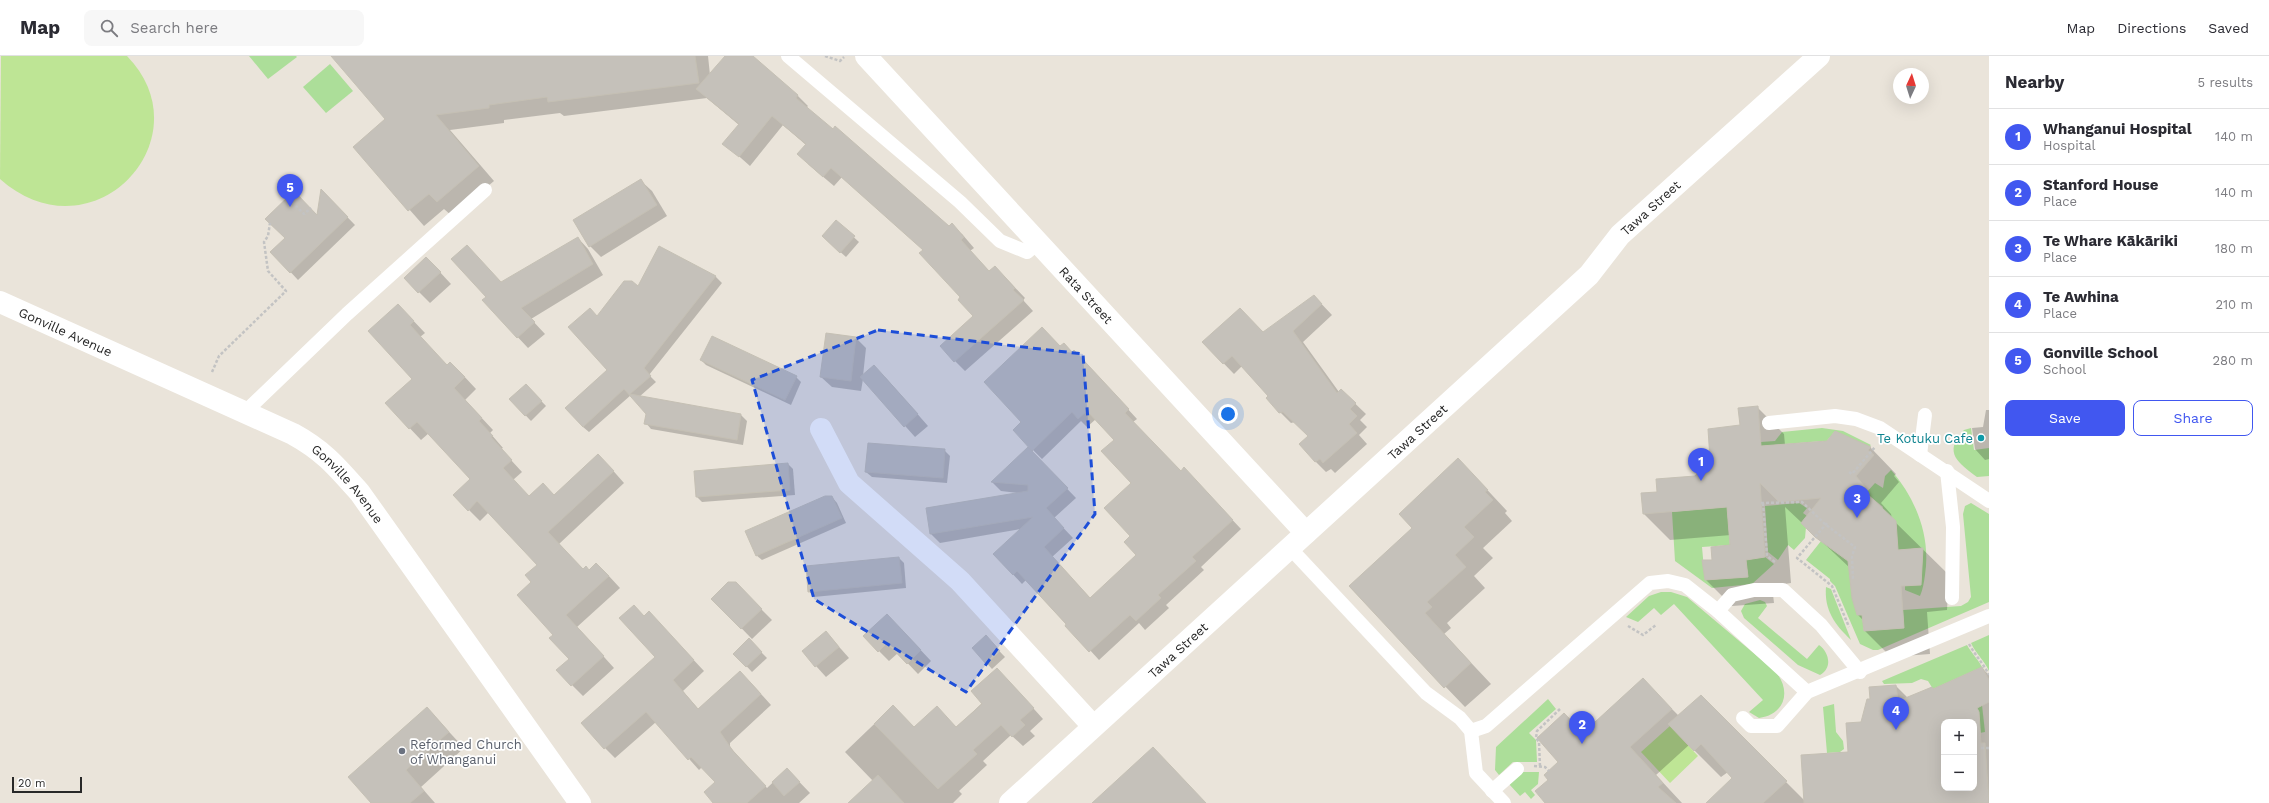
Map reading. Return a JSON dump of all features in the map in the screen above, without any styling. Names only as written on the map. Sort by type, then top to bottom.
[{"type":"street","name":"Rata Street","points":[[866,56],[1038,243],[1298,541]]},
{"type":"street","name":"Tawa Street","points":[[1010,803],[1589,275],[1620,235],[1819,56]]},
{"type":"street","name":"Gonville Avenue","points":[[0,302],[245,412],[314,446],[336,465],[360,493],[580,803]]},
{"type":"street","points":[[821,429],[848,484],[960,581],[1093,726]]},
{"type":"lane","points":[[788,56],[960,202],[1000,241],[1027,252],[1038,243]]},
{"type":"lane","points":[[245,412],[347,314],[485,190]]},
{"type":"lane","points":[[1920,455],[1925,415]]},
{"type":"lane","points":[[1769,423],[1835,416],[1856,419],[1880,428],[1989,500]]},
{"type":"lane","points":[[1947,471],[1953,527],[1952,598]]},
{"type":"lane","points":[[1298,541],[1426,693],[1460,718],[1471,731],[1476,773],[1504,803]]},
{"type":"lane","points":[[1471,731],[1486,726],[1650,583],[1668,581],[1685,585],[1718,611],[1807,692]]},
{"type":"lane","points":[[1718,611],[1732,595],[1754,590],[1783,590],[1821,625],[1860,672]]},
{"type":"lane","points":[[1743,718],[1751,726],[1777,726],[1807,692],[1860,672],[1989,616]]},
{"type":"lane","points":[[1492,791],[1517,769]]},
{"type":"path","points":[[825,56],[841,60]]},
{"type":"path","points":[[292,202],[304,214],[311,208]]},
{"type":"path","points":[[203,393],[219,356],[286,291],[268,271],[264,242],[268,236],[270,224]]},
{"type":"path","points":[[1848,472],[1852,474],[1872,450]]},
{"type":"path","points":[[1775,562],[1767,556],[1762,503],[1802,502],[1826,524],[1855,547],[1852,556],[1853,579]]},
{"type":"path","points":[[1826,524],[1797,558],[1832,586]]},
{"type":"path","points":[[1612,616],[1643,635],[1656,625]]},
{"type":"path","points":[[1964,627],[1975,655],[1982,662],[1989,675]]},
{"type":"path","points":[[1540,766],[1539,742],[1536,738],[1537,731],[1560,709]]},
{"type":"path","points":[[1981,748],[1989,748]]},
{"type":"highlighted area","points":[[878,330],[1083,354],[1095,514],[966,692],[814,599],[752,380]]},
{"type":"green space","points":[[1,56],[127,56],[148,88],[154,121],[146,153],[128,179],[102,198],[70,206],[35,201],[0,179]]},
{"type":"green space","points":[[249,56],[296,56],[297,57],[268,79]]},
{"type":"green space","points":[[330,64],[353,91],[326,113],[303,87]]},
{"type":"green space","points":[[1822,428],[1843,431],[1871,445],[1869,447],[1835,431],[1825,443],[1823,441],[1761,446],[1761,442],[1775,441],[1782,432]]},
{"type":"green space","points":[[1971,428],[1974,450],[1989,448],[1989,476],[1977,477],[1964,467],[1956,457],[1954,445],[1964,430]]},
{"type":"green space","points":[[1891,470],[1908,493],[1920,519],[1923,532],[1926,546],[1926,560],[1924,583],[1920,596],[1905,590],[1905,586],[1921,584],[1923,548],[1898,550],[1882,509],[1883,507],[1866,493],[1875,483],[1883,488],[1885,476]]},
{"type":"green space","points":[[1799,503],[1807,508],[1803,513],[1807,516],[1805,538],[1794,550],[1788,545],[1778,560],[1768,552],[1765,506]]},
{"type":"green space","points":[[1971,503],[1989,514],[1989,602],[1878,650],[1873,650],[1860,644],[1835,586],[1830,579],[1806,560],[1821,541],[1849,558],[1851,589],[1857,615],[1862,615],[1864,631],[1904,628],[1903,610],[1961,606],[1968,602],[1971,597],[1963,514],[1965,506]]},
{"type":"green space","points":[[1727,507],[1730,545],[1702,547],[1705,580],[1748,577],[1746,560],[1765,557],[1774,564],[1752,584],[1712,588],[1675,561],[1672,512]]},
{"type":"green space","points":[[1826,587],[1831,589],[1851,640],[1840,629],[1829,610]]},
{"type":"green space","points":[[1661,592],[1671,592],[1687,597],[1776,672],[1784,687],[1783,701],[1780,707],[1768,716],[1759,718],[1749,712],[1763,700],[1674,604],[1661,615],[1654,608],[1638,622],[1626,617],[1649,596]]},
{"type":"green space","points":[[1760,600],[1765,602],[1767,606],[1758,618],[1807,659],[1819,645],[1822,648],[1828,660],[1827,668],[1824,672],[1820,675],[1798,665],[1744,618],[1741,611],[1745,604]]},
{"type":"green space","points":[[1989,635],[1989,671],[1971,643]]},
{"type":"green space","points":[[1967,645],[1982,667],[1933,689],[1928,681],[1921,679],[1912,683],[1884,684],[1882,681]]},
{"type":"green space","points":[[1548,699],[1556,709],[1529,733],[1536,740],[1537,762],[1513,762],[1499,775],[1495,770],[1496,747]]},
{"type":"green space","points":[[1834,704],[1836,732],[1843,741],[1844,749],[1840,752],[1827,753],[1823,707]]},
{"type":"green space","points":[[1982,705],[1985,732],[1977,733],[1977,719],[1976,719],[1977,707]]},
{"type":"green space","points":[[1670,726],[1698,756],[1670,783],[1641,752]]},
{"type":"green space","points":[[1522,772],[1539,772],[1538,784],[1531,790],[1535,795],[1531,799],[1525,792],[1520,796],[1509,784]]},
{"type":"building","points":[[331,56],[695,56],[699,83],[548,102],[547,97],[489,105],[489,108],[436,115],[479,166],[437,202],[429,194],[408,211],[353,147],[385,119]]},
{"type":"building","points":[[725,56],[753,56],[798,95],[796,98],[833,129],[835,126],[949,226],[952,223],[964,237],[961,240],[989,271],[995,266],[1015,288],[1013,290],[1024,300],[954,362],[940,346],[973,316],[958,300],[960,297],[919,253],[923,250],[831,168],[823,177],[797,154],[806,144],[772,116],[739,157],[722,144],[739,124],[696,89]]},
{"type":"building","points":[[641,179],[657,205],[589,247],[573,220]]},
{"type":"building","points":[[321,189],[348,217],[290,273],[270,252],[285,238],[265,219],[294,191],[317,215]]},
{"type":"building","points":[[836,220],[855,236],[840,253],[822,236]]},
{"type":"building","points":[[578,237],[593,264],[521,308],[535,322],[517,338],[482,300],[486,297],[451,259],[467,245],[501,282]]},
{"type":"building","points":[[659,246],[716,276],[644,368],[651,376],[630,394],[741,414],[737,440],[644,424],[646,414],[624,389],[583,427],[565,408],[607,370],[568,327],[590,308],[597,316],[624,281],[632,281],[638,286]]},
{"type":"building","points":[[426,257],[441,272],[418,293],[404,278]]},
{"type":"building","points":[[1314,295],[1322,304],[1293,331],[1337,393],[1341,389],[1356,403],[1350,409],[1357,416],[1349,424],[1357,433],[1323,463],[1320,459],[1315,462],[1299,444],[1308,436],[1283,412],[1279,413],[1266,398],[1268,396],[1232,356],[1223,364],[1202,342],[1240,308],[1263,332]]},
{"type":"building","points":[[398,304],[414,321],[410,325],[447,365],[450,362],[465,377],[454,388],[482,418],[479,421],[512,460],[503,468],[529,496],[543,483],[554,495],[598,454],[614,471],[548,532],[583,569],[586,566],[589,570],[596,563],[609,576],[566,615],[604,656],[571,686],[556,670],[569,659],[549,638],[553,635],[517,595],[531,582],[525,575],[537,565],[477,501],[468,511],[453,495],[470,479],[417,422],[409,429],[385,403],[412,379],[368,331]]},
{"type":"building","points":[[1042,327],[1060,346],[1064,343],[1072,352],[1074,350],[1129,409],[1125,413],[1181,471],[1184,467],[1233,520],[1192,557],[1196,561],[1158,595],[1161,598],[1136,621],[1130,615],[1089,652],[1065,626],[1066,624],[1017,571],[1013,575],[993,554],[1033,517],[930,534],[926,508],[1028,491],[1028,485],[991,482],[1028,447],[1068,488],[1046,508],[1064,528],[1044,547],[1090,598],[1136,555],[1124,542],[1130,536],[1104,508],[1131,483],[1101,451],[1114,440],[1087,411],[1078,419],[1072,412],[1032,451],[1013,430],[1021,422],[984,382]]},
{"type":"building","points":[[826,333],[856,337],[851,381],[820,377]]},
{"type":"building","points":[[712,336],[797,376],[785,400],[700,360]]},
{"type":"building","points":[[874,365],[918,414],[904,427],[860,377]]},
{"type":"building","points":[[526,384],[542,401],[525,416],[509,399]]},
{"type":"building","points":[[1758,406],[1761,446],[1827,441],[1835,431],[1871,447],[1868,450],[1874,455],[1856,476],[1865,487],[1866,493],[1896,521],[1898,550],[1923,548],[1921,585],[1901,586],[1904,628],[1864,631],[1862,615],[1857,615],[1852,598],[1848,561],[1815,537],[1801,523],[1821,498],[1779,502],[1760,483],[1765,557],[1746,560],[1748,577],[1705,580],[1702,560],[1712,560],[1711,547],[1730,545],[1727,507],[1643,514],[1641,493],[1657,492],[1656,479],[1695,476],[1710,459],[1708,429],[1740,425],[1738,408]]},
{"type":"building","points":[[868,443],[945,449],[943,478],[865,472]]},
{"type":"building","points":[[1458,458],[1488,490],[1485,492],[1493,500],[1464,527],[1474,537],[1455,555],[1466,567],[1427,602],[1432,607],[1425,613],[1471,663],[1444,688],[1349,586],[1412,528],[1399,514]]},
{"type":"building","points":[[788,463],[790,490],[696,497],[694,471]]},
{"type":"building","points":[[825,496],[832,496],[842,518],[756,556],[745,531]]},
{"type":"building","points":[[899,557],[902,583],[808,592],[806,566]]},
{"type":"building","points":[[728,582],[736,582],[762,609],[741,629],[711,599]]},
{"type":"building","points":[[634,605],[644,616],[649,611],[694,660],[673,680],[698,709],[740,671],[761,694],[720,732],[733,751],[766,786],[747,803],[713,803],[704,792],[715,782],[691,757],[688,760],[646,712],[604,749],[581,723],[655,657],[619,618]]},
{"type":"building","points":[[887,614],[921,650],[907,664],[887,643],[878,652],[863,636]]},
{"type":"building","points":[[826,631],[839,647],[815,667],[802,651]]},
{"type":"building","points":[[986,635],[1000,651],[986,664],[972,648]]},
{"type":"building","points":[[749,638],[762,652],[746,667],[733,654]]},
{"type":"building","points":[[1982,667],[1989,680],[1989,702],[1977,708],[1979,712],[1981,743],[1985,743],[1989,803],[1804,803],[1801,755],[1848,752],[1846,723],[1861,722],[1867,699],[1870,699],[1869,687],[1896,685],[1898,701],[1932,687],[1933,689]]},
{"type":"building","points":[[997,668],[1034,708],[1020,720],[1025,725],[1012,737],[1001,725],[973,750],[977,754],[938,789],[874,724],[893,705],[914,727],[937,706],[956,727],[982,704],[971,691]]},
{"type":"building","points":[[1643,678],[1672,709],[1630,747],[1663,783],[1658,787],[1676,803],[1545,803],[1535,791],[1548,780],[1544,775],[1558,762],[1537,738],[1564,713],[1583,733]]},
{"type":"building","points":[[1701,695],[1787,781],[1763,803],[1706,803],[1732,778],[1701,744],[1694,751],[1668,724]]},
{"type":"building","name":"Reformed Church of Whanganui","points":[[427,707],[449,732],[406,770],[424,791],[410,803],[371,803],[348,777]]},
{"type":"building","points":[[1153,747],[1206,803],[1092,803]]},
{"type":"building","points":[[787,768],[800,782],[784,796],[772,782]]},
{"type":"building","points":[[878,775],[904,803],[848,803]]},
{"type":"place","name":"Gonville School","points":[[290,207]]},
{"type":"place","name":"Te Kotuku Cafe","points":[[1981,438]]},
{"type":"place","name":"Whanganui Hospital","points":[[1701,481]]},
{"type":"place","name":"Te Whare Kākāriki","points":[[1857,518]]},
{"type":"place","name":"Te Awhina","points":[[1896,730]]},
{"type":"place","name":"Stanford House","points":[[1582,744]]},
{"type":"place","name":"Reformed Church of Whanganui","points":[[402,751]]}]
